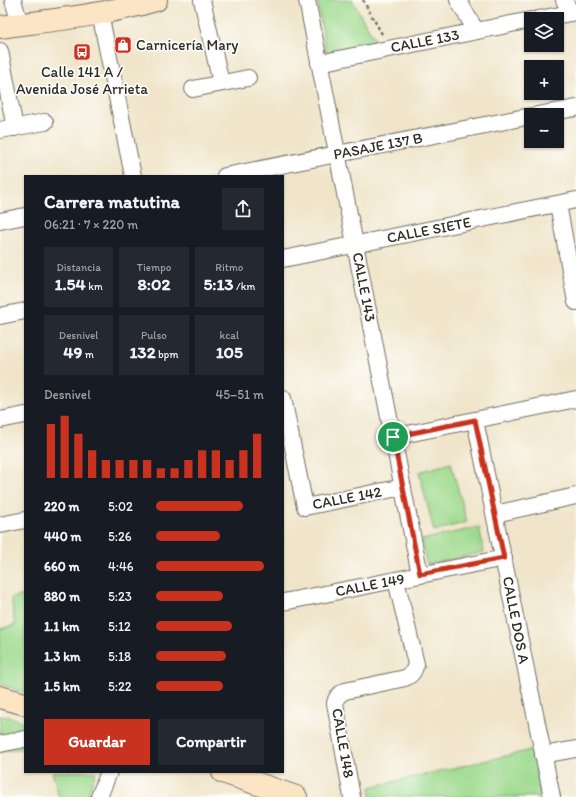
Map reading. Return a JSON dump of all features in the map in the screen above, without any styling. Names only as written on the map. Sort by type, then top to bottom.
[{"type":"main road","points":[[10,26],[100,13],[156,0]]},
{"type":"main road","points":[[0,697],[24,704]]},
{"type":"main road","points":[[226,773],[296,797]]},
{"type":"street","points":[[10,26],[13,0]]},
{"type":"street","points":[[202,0],[221,83]]},
{"type":"street","name":"CALLE 143","points":[[307,0],[420,574]]},
{"type":"street","points":[[458,0],[476,31]]},
{"type":"street","points":[[558,12],[570,8]]},
{"type":"street","points":[[100,13],[133,175]]},
{"type":"street","name":"CALLE 133","points":[[319,62],[524,21]]},
{"type":"street","points":[[0,51],[8,129],[45,122]]},
{"type":"street","points":[[193,89],[248,78]]},
{"type":"street","points":[[564,110],[576,108]]},
{"type":"street","name":"PASAJE 137 B","points":[[230,175],[524,117]]},
{"type":"street","name":"CALLE SIETE","points":[[284,259],[576,200]]},
{"type":"street","points":[[558,204],[576,301]]},
{"type":"street","points":[[0,221],[24,216]]},
{"type":"street","points":[[0,316],[24,311]]},
{"type":"street","points":[[393,437],[576,399]]},
{"type":"street","name":"CALLE 142","points":[[284,403],[305,507],[403,487]]},
{"type":"street","points":[[0,420],[24,415]]},
{"type":"street","name":"CALLE DOS A","points":[[475,420],[552,797]]},
{"type":"street","points":[[495,514],[576,496]]},
{"type":"street","points":[[0,525],[24,520]]},
{"type":"street","name":"CALLE 149","points":[[284,602],[504,558]]},
{"type":"street","name":"CALLE 148","points":[[352,797],[335,703],[336,699],[338,695],[345,691],[406,678],[413,673],[415,669],[416,664],[396,580]]},
{"type":"street","points":[[0,744],[24,739]]},
{"type":"street","points":[[543,755],[576,749]]},
{"type":"street","points":[[99,797],[109,773]]},
{"type":"path","points":[[363,0],[390,48]]},
{"type":"green space","points":[[317,0],[352,0],[376,42],[326,53]]},
{"type":"green space","points":[[451,463],[467,522],[434,531],[419,472]]},
{"type":"green space","points":[[479,527],[484,552],[427,565],[421,540]]},
{"type":"green space","points":[[24,595],[24,693],[0,684],[0,629],[15,625],[11,598]]},
{"type":"green space","points":[[0,716],[24,722],[24,748],[0,752]]},
{"type":"green space","points":[[532,750],[541,797],[371,797],[370,787]]},
{"type":"green space","points":[[52,773],[96,773],[87,797],[59,797]]},
{"type":"place","name":"Carnicería Mary","points":[[123,45]]},
{"type":"place","name":"Calle 141 A / Avenida José Arrieta","points":[[82,52]]},
{"type":"route","points":[[475,420],[504,558],[420,574],[393,437],[475,420]]}]
